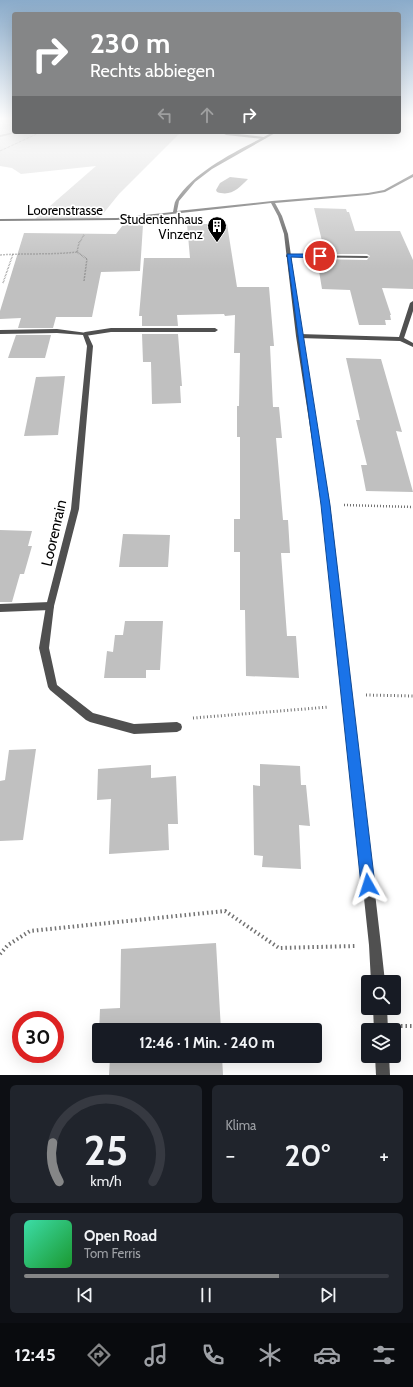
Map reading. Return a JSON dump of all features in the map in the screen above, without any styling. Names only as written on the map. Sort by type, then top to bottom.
[{"type":"street","points":[[175,213],[177,201],[194,181],[211,168]]},
{"type":"street","name":"Loorenstrasse","points":[[0,220],[91,220],[136,218],[272,202],[377,193],[385,191],[413,175]]},
{"type":"street","points":[[272,202],[280,216],[286,234],[299,336],[326,505],[377,975]]},
{"type":"street","points":[[288,256],[368,256]]},
{"type":"street","points":[[401,339],[413,304]]},
{"type":"street","points":[[0,332],[57,331],[85,334],[111,330],[215,330]]},
{"type":"street","name":"Loorenrain","points":[[85,334],[90,346],[75,509],[50,606],[44,648],[53,687],[90,718],[134,728],[177,727]]},
{"type":"street","points":[[299,336],[401,339],[413,345]]},
{"type":"street","points":[[0,608],[50,606]]},
{"type":"street","points":[[382,1063],[383,1075]]},
{"type":"path","points":[[77,252],[79,243],[91,220]]},
{"type":"path","points":[[0,255],[27,253],[53,255],[77,252],[87,259],[84,281]]},
{"type":"path","points":[[3,283],[13,254]]},
{"type":"path","points":[[326,505],[413,507]]},
{"type":"path","points":[[346,695],[413,696]]},
{"type":"path","points":[[192,718],[348,706]]},
{"type":"path","points":[[0,954],[8,945],[30,931],[225,911],[279,948],[375,945]]},
{"type":"shaded area","points":[[12,168],[76,168],[21,174]]},
{"type":"shaded area","points":[[94,168],[145,168],[119,194],[98,220],[34,220]]},
{"type":"shaded area","points":[[230,177],[248,179],[234,191],[226,193],[217,192],[216,190],[220,183]]},
{"type":"building","points":[[314,208],[346,209],[347,212],[349,212],[355,231],[400,231],[413,260],[413,289],[382,288],[391,315],[391,320],[385,320],[386,325],[359,325],[350,290],[322,289],[317,259],[367,260],[370,256],[367,254],[316,254],[314,246],[317,246],[317,241],[322,241]]},
{"type":"building","points":[[187,224],[227,224],[237,287],[269,287],[274,346],[270,346],[273,407],[279,407],[282,438],[276,438],[283,520],[288,520],[290,553],[281,553],[287,636],[296,636],[299,678],[246,676],[245,610],[240,610],[240,552],[234,552],[234,519],[240,519],[240,437],[237,437],[237,406],[239,406],[240,353],[234,353],[235,315],[177,315],[178,326],[142,326],[142,316],[139,316],[144,258],[190,258]]},
{"type":"building","points":[[123,225],[143,225],[140,271],[101,272],[92,317],[56,317],[53,328],[18,328],[21,318],[0,319],[0,311],[24,233],[116,234]]},
{"type":"building","points":[[142,334],[178,334],[182,386],[180,386],[181,403],[152,404],[151,362],[143,362]]},
{"type":"building","points":[[16,335],[51,335],[45,358],[8,358]]},
{"type":"building","points":[[346,358],[381,359],[402,432],[396,431],[413,492],[366,491],[361,465],[367,465],[356,420],[360,420]]},
{"type":"building","points":[[65,376],[58,435],[24,436],[36,377]]},
{"type":"building","points":[[0,530],[32,531],[28,546],[32,546],[24,574],[20,574],[12,602],[0,602]]},
{"type":"building","points":[[123,534],[170,535],[168,567],[119,567]]},
{"type":"building","points":[[125,621],[163,621],[160,670],[146,670],[146,678],[104,678],[107,651],[113,652],[115,635],[123,635]]},
{"type":"building","points":[[36,749],[23,840],[0,841],[0,781],[5,780],[9,750]]},
{"type":"building","points":[[260,764],[300,766],[301,785],[306,785],[310,826],[299,825],[301,869],[262,867],[263,856],[254,855],[253,785],[260,786]]},
{"type":"building","points":[[151,765],[151,778],[176,776],[178,824],[168,824],[169,850],[109,854],[111,799],[97,800],[98,769]]},
{"type":"building","points":[[216,943],[221,1023],[99,1023],[100,1009],[120,1008],[121,949]]},
{"type":"building","points":[[110,1063],[222,1063],[223,1075],[109,1075]]},
{"type":"place","name":"Studentenhaus Vinzenz","points":[[217,243]]},
{"type":"route","points":[[320,256],[288,256],[326,505],[368,885]]}]
